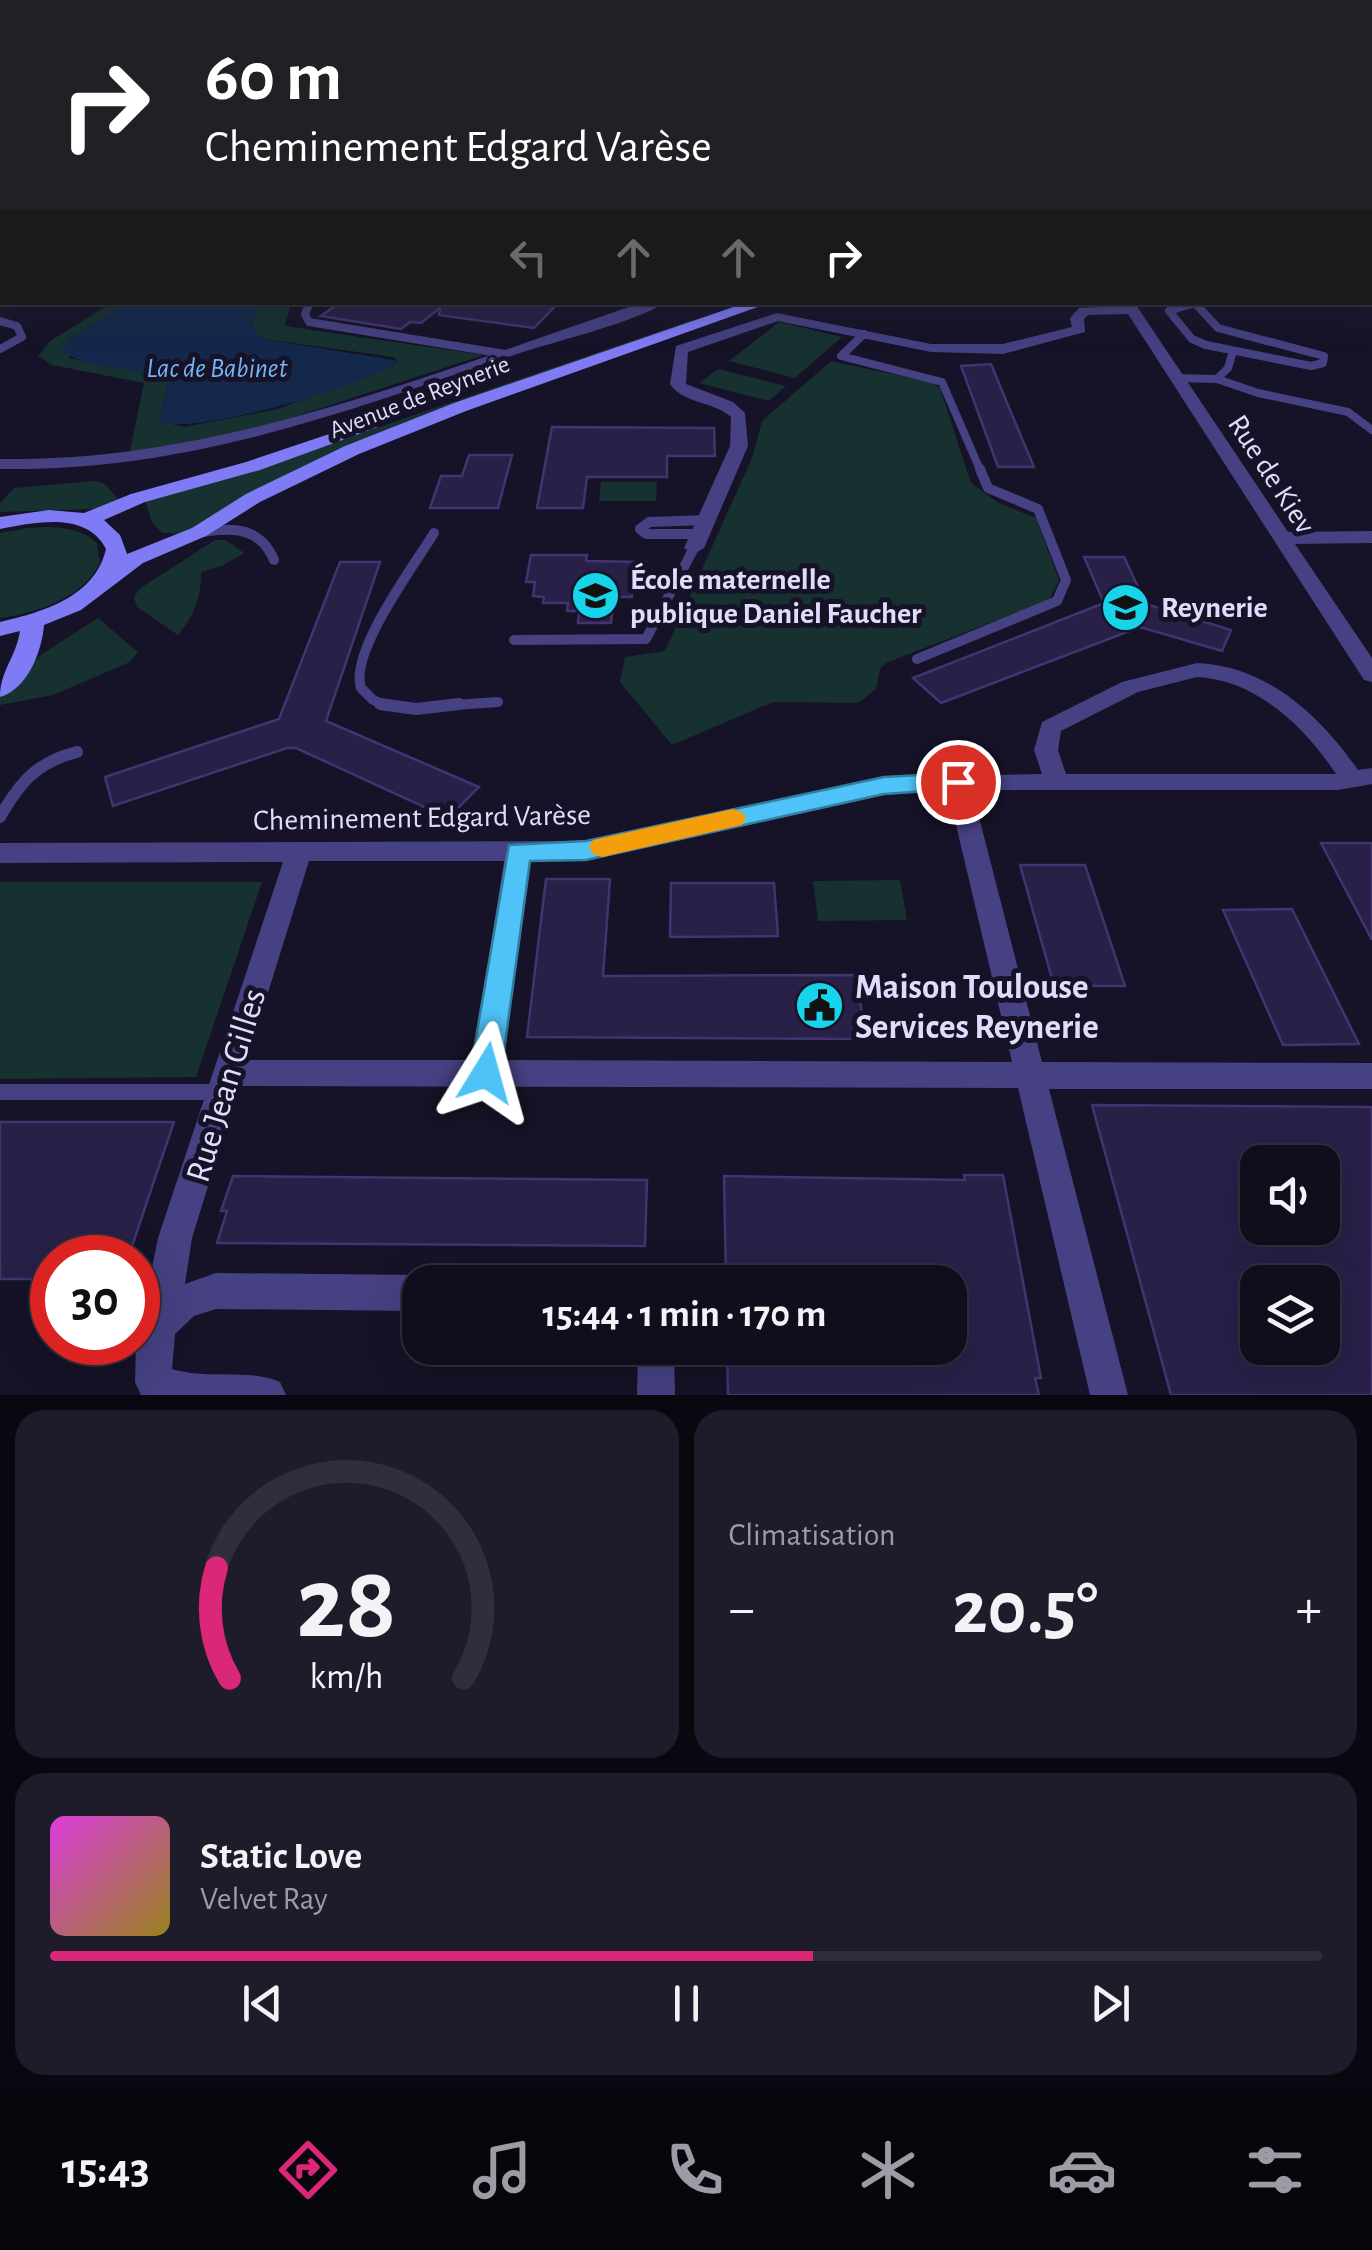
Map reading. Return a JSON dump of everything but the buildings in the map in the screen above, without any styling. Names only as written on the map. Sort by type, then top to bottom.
[{"type":"street","points":[[0,464],[88,456],[173,455],[247,438],[649,305]]},
{"type":"street","name":"Avenue de Reynerie","points":[[84,521],[133,500],[253,466],[721,305]]},
{"type":"street","name":"Avenue de Reynerie","points":[[0,628],[34,620],[72,604],[135,558],[199,532],[253,498],[400,430],[756,305]]},
{"type":"street","points":[[701,534],[739,446],[739,416],[727,404],[682,390],[678,384],[680,349],[777,316],[931,348],[1003,348],[1080,329],[1076,318],[1084,311],[1129,306]]},
{"type":"street","name":"Rue de Kiev","points":[[1129,306],[1282,538],[1362,646],[1372,675]]},
{"type":"street","points":[[4,521],[44,517],[84,521],[104,529],[115,542],[117,558],[108,575]]},
{"type":"street","points":[[1282,538],[1372,537]]},
{"type":"street","points":[[0,689],[24,662],[32,644],[34,620]]},
{"type":"street","points":[[1057,783],[1046,750],[1050,728],[1092,701],[1194,670],[1236,677],[1296,712],[1361,777]]},
{"type":"street","name":"Cheminement Edgard Varèse","points":[[0,853],[586,851],[884,786],[958,782],[1338,782],[1361,777]]},
{"type":"street","points":[[958,782],[1108,1395]]},
{"type":"street","points":[[486,1073],[518,852]]},
{"type":"street","name":"Rue Jean Gilles","points":[[267,1395],[193,1394],[154,1382],[153,1345],[176,1238],[298,854]]},
{"type":"street","points":[[227,1082],[486,1073],[1372,1076]]},
{"type":"street","points":[[161,1318],[189,1298],[216,1291],[402,1293]]},
{"type":"street","points":[[656,1365],[656,1395]]},
{"type":"lane","points":[[309,305],[305,314],[309,322],[505,354]]},
{"type":"lane","points":[[1178,305],[1170,311],[1192,339],[1310,366],[1323,363],[1324,356],[1218,328],[1199,305]]},
{"type":"lane","points":[[0,321],[17,326],[22,336],[0,349]]},
{"type":"lane","points":[[864,334],[840,356],[942,382],[988,488],[1038,509],[1066,580],[1057,601],[917,659]]},
{"type":"lane","points":[[1217,379],[1228,368],[1234,351]]},
{"type":"lane","points":[[1176,378],[1217,379],[1258,393],[1348,412],[1372,430]]},
{"type":"lane","points":[[650,522],[701,534],[646,534],[640,529],[650,522]]},
{"type":"lane","points":[[199,532],[235,529],[259,534],[274,560]]},
{"type":"lane","points":[[434,533],[370,642],[357,675],[361,688],[366,696],[386,706],[411,709],[478,700],[498,702]]},
{"type":"lane","points":[[514,640],[646,640],[701,534]]},
{"type":"lane","points":[[0,817],[24,775],[50,758],[77,752]]},
{"type":"lane","points":[[0,1092],[227,1082]]},
{"type":"green space","points":[[109,305],[126,305],[71,338],[69,358],[165,376],[168,381],[160,421],[184,427],[278,409],[398,361],[393,357],[264,339],[253,324],[257,305],[290,305],[285,326],[484,355],[245,433],[129,455],[144,383],[52,365],[38,356],[50,341]]},
{"type":"green space","points":[[692,320],[699,323],[473,401],[182,534],[162,533],[152,522],[145,501],[248,472]]},
{"type":"green space","points":[[779,322],[842,337],[795,378],[729,361]]},
{"type":"green space","points":[[831,361],[930,382],[940,388],[971,483],[999,503],[1036,518],[1059,580],[1049,600],[886,663],[880,669],[876,689],[858,703],[773,702],[672,745],[620,682],[625,657],[665,651],[752,458],[762,421]]},
{"type":"green space","points":[[718,369],[786,386],[769,401],[699,383]]},
{"type":"green space","points":[[95,481],[105,484],[118,499],[95,509],[0,512],[0,503],[14,488]]},
{"type":"green space","points":[[601,482],[657,482],[656,501],[599,501]]},
{"type":"green space","points":[[56,527],[81,533],[97,543],[100,563],[70,595],[43,608],[0,618],[0,533]]},
{"type":"green space","points":[[215,540],[226,540],[244,553],[201,572],[196,605],[178,635],[137,607],[134,598],[139,589]]},
{"type":"green space","points":[[98,618],[138,652],[130,662],[53,695],[0,705],[0,695],[42,654]]},
{"type":"green space","points":[[900,880],[907,920],[818,921],[813,881]]},
{"type":"green space","points":[[0,882],[262,882],[196,1077],[0,1079]]},
{"type":"water","name":"Lac de Babinet","points":[[126,305],[250,305],[259,307],[252,322],[264,339],[399,361],[355,382],[281,406],[177,424],[160,421],[168,382],[165,376],[87,363],[61,352],[71,338]]},
{"type":"slow traffic","points":[[602,847],[733,819]]},
{"type":"place","name":"École maternelle publique Daniel Faucher","points":[[595,596]]},
{"type":"place","name":"Reynerie","points":[[1126,607]]},
{"type":"place","name":"Maison Toulouse Services Reynerie","points":[[820,1006]]},
{"type":"route","points":[[486,1073],[518,852],[586,851],[884,786],[958,782]]}]
